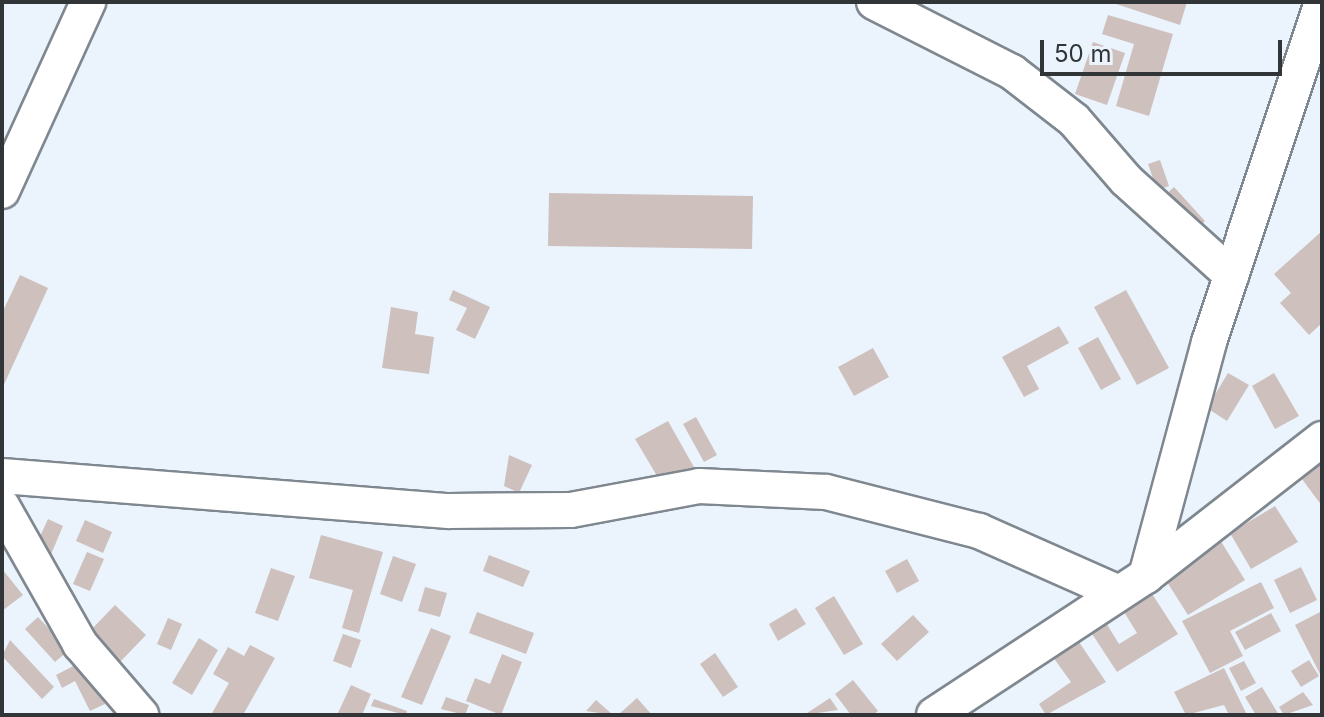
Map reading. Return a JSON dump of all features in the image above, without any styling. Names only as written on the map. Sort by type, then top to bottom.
[{"type":"street","points":[[2,191],[88,2]]},
{"type":"street","points":[[874,2],[1012,72],[1062,110],[1185,238],[1231,275]]},
{"type":"street","points":[[1132,585],[1322,2]]},
{"type":"street","points":[[934,715],[1132,585],[1322,439]]},
{"type":"street","points":[[2,476],[449,511],[571,510],[699,486],[826,492],[979,531],[1132,585]]},
{"type":"street","points":[[2,506],[80,644],[141,715]]},
{"type":"building","points":[[1110,2],[1187,2],[1180,25]]},
{"type":"building","points":[[1108,15],[1173,34],[1149,116],[1116,106],[1134,44],[1102,34]]},
{"type":"building","points":[[1093,42],[1125,53],[1107,105],[1075,94]]},
{"type":"building","points":[[1160,160],[1169,186],[1157,190],[1148,164]]},
{"type":"building","points":[[1174,187],[1205,221],[1192,233],[1161,199]]},
{"type":"building","points":[[549,193],[753,196],[752,249],[548,246]]},
{"type":"building","points":[[1322,231],[1322,323],[1309,335],[1280,303],[1291,293],[1274,274]]},
{"type":"building","points":[[20,275],[48,288],[2,389],[2,313]]},
{"type":"building","points":[[453,290],[490,307],[475,339],[456,330],[467,308],[449,300]]},
{"type":"building","points":[[1126,290],[1169,368],[1137,385],[1094,307]]},
{"type":"building","points":[[391,307],[418,312],[415,334],[434,337],[429,374],[382,368]]},
{"type":"building","points":[[1059,326],[1069,343],[1027,366],[1039,389],[1024,397],[1002,357]]},
{"type":"building","points":[[1098,337],[1121,379],[1101,390],[1078,348]]},
{"type":"building","points":[[873,348],[889,377],[854,396],[838,367]]},
{"type":"building","points":[[1228,373],[1249,385],[1227,421],[1207,408]]},
{"type":"building","points":[[1274,373],[1299,416],[1275,429],[1252,386]]},
{"type":"building","points":[[696,417],[717,455],[704,462],[683,424]]},
{"type":"building","points":[[668,421],[695,469],[663,486],[635,439]]},
{"type":"building","points":[[1322,452],[1322,506],[1296,471]]},
{"type":"building","points":[[509,455],[532,465],[519,493],[504,486]]},
{"type":"building","points":[[1275,506],[1298,542],[1251,569],[1230,533]]},
{"type":"building","points":[[48,519],[63,526],[49,559],[33,552]]},
{"type":"building","points":[[85,520],[112,532],[103,553],[76,541]]},
{"type":"building","points":[[321,535],[383,552],[359,633],[342,628],[353,590],[309,578]]},
{"type":"building","points":[[1217,535],[1245,580],[1188,615],[1160,571]]},
{"type":"building","points":[[87,552],[104,559],[90,591],[73,584]]},
{"type":"building","points":[[489,555],[530,571],[523,587],[483,571]]},
{"type":"building","points":[[393,556],[416,564],[402,602],[380,594]]},
{"type":"building","points":[[907,559],[919,581],[897,593],[885,571]]},
{"type":"building","points":[[1301,567],[1317,600],[1290,613],[1274,580]]},
{"type":"building","points":[[271,568],[295,576],[278,621],[255,613]]},
{"type":"building","points":[[2,569],[23,595],[2,611]]},
{"type":"building","points":[[1261,582],[1274,608],[1230,631],[1243,656],[1210,673],[1182,621]]},
{"type":"building","points":[[1147,586],[1178,634],[1117,672],[1085,623],[1100,613],[1119,644],[1137,633],[1119,604]]},
{"type":"building","points":[[425,587],[447,593],[440,617],[418,611]]},
{"type":"building","points":[[834,596],[863,644],[844,655],[815,608]]},
{"type":"building","points":[[115,605],[146,635],[120,662],[89,632]]},
{"type":"building","points":[[796,608],[806,624],[778,641],[769,624]]},
{"type":"building","points":[[1322,611],[1322,678],[1295,625]]},
{"type":"building","points":[[477,612],[534,633],[526,654],[469,633]]},
{"type":"building","points":[[1271,613],[1281,631],[1245,650],[1235,632]]},
{"type":"building","points":[[913,615],[929,632],[897,661],[881,644]]},
{"type":"building","points":[[38,617],[69,650],[55,662],[25,629]]},
{"type":"building","points":[[168,618],[182,624],[171,650],[157,644]]},
{"type":"building","points":[[431,628],[451,636],[422,705],[401,697]]},
{"type":"building","points":[[343,634],[361,640],[351,668],[333,661]]},
{"type":"building","points":[[1075,636],[1106,682],[1046,715],[1039,704],[1071,682],[1050,653]]},
{"type":"building","points":[[199,638],[218,650],[192,695],[172,683]]},
{"type":"building","points":[[10,640],[54,687],[42,699],[2,656]]},
{"type":"building","points":[[250,645],[275,658],[243,715],[211,715],[229,683],[213,674],[228,647],[244,656]]},
{"type":"building","points":[[715,653],[738,687],[723,697],[700,664]]},
{"type":"building","points":[[502,654],[522,662],[501,715],[466,701],[475,678],[490,684]]},
{"type":"building","points":[[1309,660],[1319,676],[1301,687],[1291,671]]},
{"type":"building","points":[[83,661],[105,704],[90,711],[75,681],[62,688],[56,675]]},
{"type":"building","points":[[1244,661],[1256,683],[1241,691],[1229,668]]},
{"type":"building","points":[[1224,668],[1247,715],[1229,715],[1224,705],[1186,715],[1174,692]]},
{"type":"building","points":[[853,680],[878,711],[873,715],[851,715],[835,694]]},
{"type":"building","points":[[351,685],[371,694],[362,715],[337,715]]},
{"type":"building","points":[[1262,687],[1279,715],[1256,715],[1245,697]]},
{"type":"building","points":[[1303,692],[1313,705],[1284,715],[1279,707]]},
{"type":"building","points":[[446,697],[469,705],[465,715],[441,709]]},
{"type":"building","points":[[637,698],[652,715],[618,715]]},
{"type":"building","points":[[830,698],[838,710],[804,715]]},
{"type":"building","points":[[374,699],[407,711],[406,715],[371,706]]},
{"type":"building","points":[[596,700],[613,715],[586,711]]}]
